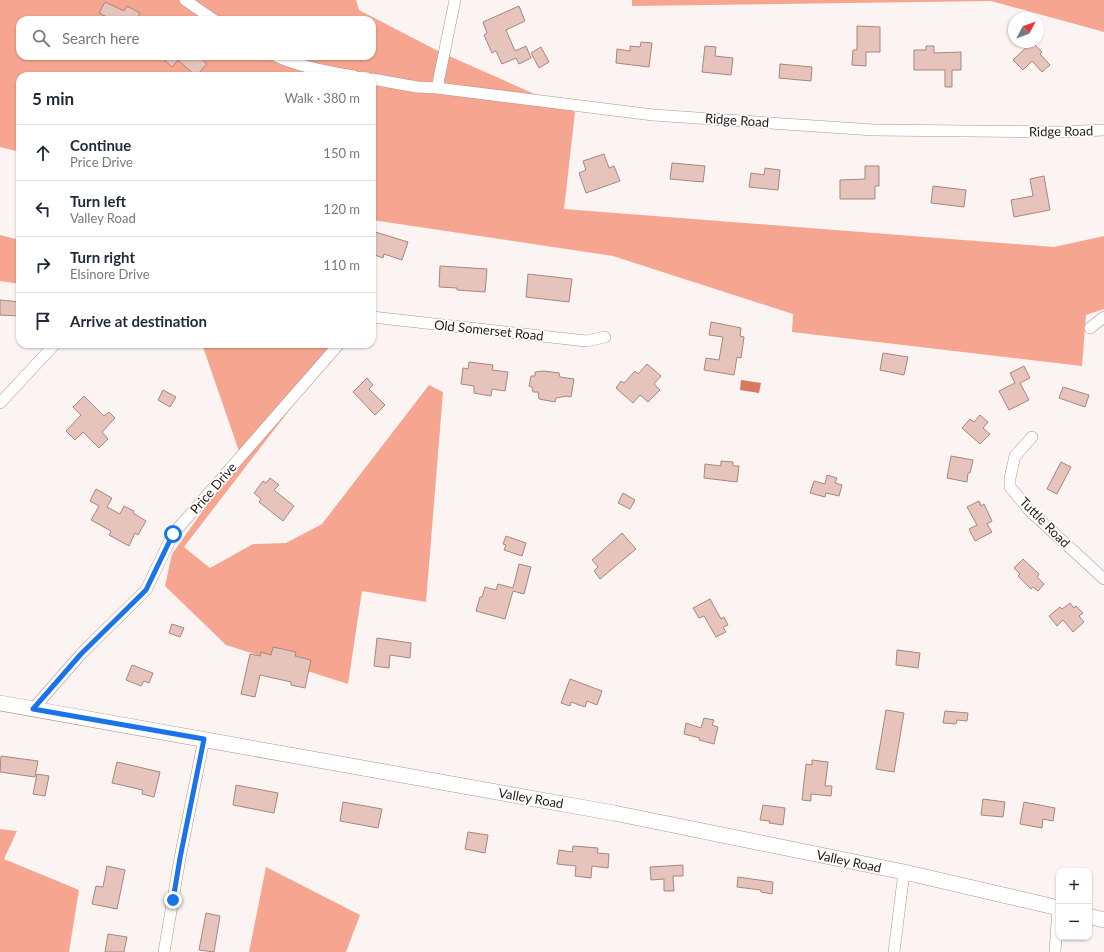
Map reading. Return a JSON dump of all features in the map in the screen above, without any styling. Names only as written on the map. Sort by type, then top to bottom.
[{"type":"main road","name":"Valley Road","points":[[0,704],[620,814],[904,872],[1056,907]]},
{"type":"main road","points":[[1092,917],[1104,920]]},
{"type":"street","points":[[185,0],[208,16]]},
{"type":"street","points":[[437,88],[455,0]]},
{"type":"street","points":[[285,60],[331,72]]},
{"type":"street","name":"Ridge Road","points":[[376,80],[417,87],[437,88],[653,115],[859,129],[1060,132],[1104,130]]},
{"type":"street","name":"Old Somerset Road","points":[[376,317],[586,341],[605,337]]},
{"type":"street","points":[[1090,328],[1104,317]]},
{"type":"street","points":[[0,403],[51,348]]},
{"type":"street","name":"Price Drive","points":[[33,709],[81,654],[146,590],[173,534],[336,348]]},
{"type":"street","name":"Tuttle Road","points":[[1032,437],[1015,456],[1010,478],[1010,486],[1030,511],[1104,579]]},
{"type":"street","points":[[164,952],[180,858],[204,739]]},
{"type":"street","points":[[894,952],[904,872]]},
{"type":"street","points":[[1055,952],[1056,940]]},
{"type":"shaded area","points":[[0,0],[356,0],[359,10],[371,16],[16,16],[16,60],[376,60],[376,19],[440,52],[575,112],[564,209],[1054,247],[1104,236],[1104,309],[1086,315],[1082,366],[792,332],[793,314],[613,256],[376,221],[376,72],[16,72],[16,151],[0,147]]},
{"type":"shaded area","points":[[632,0],[1104,0],[1104,32],[1044,16],[1044,12],[1031,12],[991,1],[632,6]]},
{"type":"shaded area","points":[[0,235],[16,239],[16,283],[0,281]]},
{"type":"shaded area","points":[[203,348],[337,348],[184,547],[210,568],[253,544],[286,543],[322,524],[429,385],[443,392],[426,602],[362,591],[348,684],[226,645],[165,586],[172,554],[241,457]]},
{"type":"shaded area","points":[[741,380],[761,383],[759,393],[740,390]]},
{"type":"shaded area","points":[[0,829],[17,831],[4,859],[79,890],[69,952],[0,952]]},
{"type":"shaded area","points":[[266,867],[360,915],[346,952],[249,952]]},
{"type":"building","points":[[105,2],[124,11],[127,6],[140,13],[138,16],[105,16],[99,13]]},
{"type":"building","points":[[519,6],[525,21],[506,30],[515,51],[526,46],[531,58],[519,64],[516,58],[502,64],[496,51],[492,53],[484,35],[487,33],[483,22]]},
{"type":"building","points":[[857,26],[880,27],[880,52],[866,52],[866,66],[852,65],[853,50],[857,50]]},
{"type":"building","points":[[641,42],[652,43],[649,67],[616,63],[617,49],[630,51],[630,46],[640,47]]},
{"type":"building","points":[[705,46],[716,47],[715,56],[733,58],[731,75],[702,72]]},
{"type":"building","points":[[926,46],[934,46],[934,53],[961,52],[961,70],[952,70],[952,87],[945,87],[945,70],[914,70],[914,50],[926,50]]},
{"type":"building","points":[[541,47],[549,62],[539,68],[531,53]]},
{"type":"building","points":[[1026,48],[1038,48],[1042,52],[1040,54],[1050,65],[1042,72],[1032,61],[1023,70],[1013,60]]},
{"type":"building","points":[[164,60],[178,60],[172,67]]},
{"type":"building","points":[[178,60],[202,60],[207,64],[200,72],[192,72]]},
{"type":"building","points":[[780,64],[812,67],[811,81],[779,78]]},
{"type":"building","points":[[604,154],[609,168],[614,166],[620,181],[586,193],[579,173],[586,170],[583,161]]},
{"type":"building","points":[[672,163],[705,166],[703,182],[670,179]]},
{"type":"building","points":[[865,166],[879,166],[879,186],[875,186],[875,199],[840,199],[840,180],[865,179]]},
{"type":"building","points":[[765,168],[780,170],[778,190],[749,187],[751,173],[764,175]]},
{"type":"building","points":[[1044,176],[1050,210],[1014,217],[1011,200],[1033,196],[1030,179]]},
{"type":"building","points":[[933,186],[966,190],[964,207],[931,203]]},
{"type":"building","points":[[376,232],[408,242],[402,260],[384,254],[383,258],[376,255]]},
{"type":"building","points":[[440,266],[487,269],[485,292],[439,287]]},
{"type":"building","points":[[528,274],[572,279],[569,302],[526,297]]},
{"type":"building","points":[[0,300],[16,302],[16,316],[0,315]]},
{"type":"building","points":[[711,322],[741,328],[740,336],[744,337],[741,358],[737,357],[734,375],[704,370],[706,358],[719,360],[723,337],[709,335]]},
{"type":"building","points":[[883,353],[908,357],[904,375],[880,370]]},
{"type":"building","points":[[469,362],[493,365],[492,370],[508,372],[505,391],[492,389],[491,396],[474,393],[474,386],[461,384],[463,368],[468,369]]},
{"type":"building","points":[[647,364],[661,376],[654,384],[660,390],[648,402],[640,395],[633,403],[616,388],[621,381],[624,383],[635,371],[638,374]]},
{"type":"building","points":[[1024,366],[1030,378],[1020,383],[1029,400],[1009,410],[999,391],[1015,383],[1010,373]]},
{"type":"building","points":[[544,371],[559,373],[560,377],[574,379],[571,397],[567,396],[556,398],[555,402],[539,399],[538,392],[533,392],[532,387],[529,386],[531,376],[535,376],[535,372]]},
{"type":"building","points":[[367,378],[373,385],[369,389],[385,405],[375,415],[353,392]]},
{"type":"building","points":[[1063,387],[1089,395],[1085,407],[1059,398]]},
{"type":"building","points":[[163,390],[176,397],[170,407],[158,400]]},
{"type":"building","points":[[84,396],[104,416],[109,412],[115,418],[102,432],[108,439],[99,448],[83,432],[75,440],[66,431],[81,415],[73,407]]},
{"type":"building","points":[[980,415],[988,422],[983,428],[990,434],[980,444],[962,428],[970,419],[974,422]]},
{"type":"building","points":[[951,456],[973,460],[970,473],[968,473],[967,482],[947,478]]},
{"type":"building","points":[[721,461],[733,462],[733,466],[739,466],[737,482],[704,478],[705,464],[721,466]]},
{"type":"building","points":[[1061,462],[1071,467],[1057,494],[1047,489]]},
{"type":"building","points":[[827,475],[837,478],[835,483],[842,485],[839,496],[826,493],[825,497],[810,493],[814,481],[825,484]]},
{"type":"building","points":[[270,478],[279,485],[274,490],[294,506],[283,521],[259,502],[261,499],[254,493],[263,481],[266,483]]},
{"type":"building","points":[[96,489],[112,498],[107,507],[120,514],[124,506],[134,511],[133,513],[146,521],[138,535],[135,533],[129,546],[109,535],[111,531],[91,520],[99,506],[90,501]]},
{"type":"building","points":[[623,493],[635,500],[630,509],[618,503]]},
{"type":"building","points":[[979,501],[981,506],[984,504],[992,521],[987,524],[992,532],[975,541],[969,529],[977,525],[967,507]]},
{"type":"building","points":[[622,533],[636,549],[600,579],[594,571],[598,567],[592,560]]},
{"type":"building","points":[[506,536],[526,543],[522,556],[504,550],[506,545],[503,544]]},
{"type":"building","points":[[1023,559],[1039,574],[1037,577],[1044,584],[1038,591],[1033,587],[1031,589],[1018,576],[1020,574],[1014,568]]},
{"type":"building","points":[[519,564],[531,567],[524,594],[513,591],[505,619],[476,611],[485,587],[496,590],[498,584],[513,588]]},
{"type":"building","points":[[710,599],[721,619],[724,617],[728,625],[723,627],[726,632],[716,637],[704,616],[699,618],[693,608]]},
{"type":"building","points":[[1070,603],[1074,608],[1076,606],[1083,613],[1079,616],[1084,622],[1073,632],[1063,620],[1057,626],[1049,616],[1060,607],[1062,609]]},
{"type":"building","points":[[172,624],[184,628],[180,637],[169,633]]},
{"type":"building","points":[[377,638],[411,643],[410,658],[390,655],[389,668],[374,666]]},
{"type":"building","points":[[273,647],[296,652],[295,656],[311,660],[305,688],[291,685],[291,682],[260,675],[255,697],[241,694],[250,654],[260,656],[261,652],[271,655]]},
{"type":"building","points":[[897,650],[920,653],[918,668],[896,665]]},
{"type":"building","points":[[132,665],[153,673],[149,683],[144,681],[141,686],[126,680]]},
{"type":"building","points":[[570,679],[602,691],[597,705],[587,701],[585,707],[571,702],[570,706],[561,703]]},
{"type":"building","points":[[886,710],[904,713],[894,772],[876,769]]},
{"type":"building","points":[[945,711],[968,713],[967,721],[957,720],[956,724],[943,723]]},
{"type":"building","points":[[704,718],[714,720],[712,725],[718,727],[714,744],[699,740],[700,738],[684,734],[686,723],[701,728]]},
{"type":"building","points":[[1,756],[38,761],[35,777],[0,772]]},
{"type":"building","points":[[812,760],[828,762],[825,786],[832,786],[831,796],[811,794],[811,801],[802,800],[806,764],[812,765]]},
{"type":"building","points":[[117,762],[160,772],[154,797],[142,794],[143,790],[112,783]]},
{"type":"building","points":[[37,774],[49,776],[45,796],[33,794]]},
{"type":"building","points":[[236,785],[278,793],[274,813],[233,805]]},
{"type":"building","points":[[983,799],[1005,802],[1003,817],[981,815]]},
{"type":"building","points":[[343,802],[382,809],[378,828],[340,821]]},
{"type":"building","points":[[1024,802],[1055,808],[1053,821],[1043,819],[1042,828],[1020,824]]},
{"type":"building","points":[[763,805],[785,808],[783,825],[760,820]]},
{"type":"building","points":[[468,832],[488,835],[485,853],[465,849]]},
{"type":"building","points":[[573,846],[598,848],[597,853],[609,854],[608,868],[592,866],[591,878],[575,876],[576,866],[557,864],[559,850],[572,852]]},
{"type":"building","points":[[683,865],[683,876],[673,876],[674,891],[664,891],[664,879],[651,880],[650,867]]},
{"type":"building","points":[[107,866],[125,870],[117,909],[92,904],[96,886],[103,887]]},
{"type":"building","points":[[738,877],[773,882],[772,894],[761,892],[761,890],[737,887]]},
{"type":"building","points":[[206,913],[220,916],[214,952],[199,950]]},
{"type":"building","points":[[108,934],[127,937],[124,952],[105,952]]},
{"type":"route","points":[[173,534],[146,590],[81,654],[33,709],[204,739],[173,900]]}]
